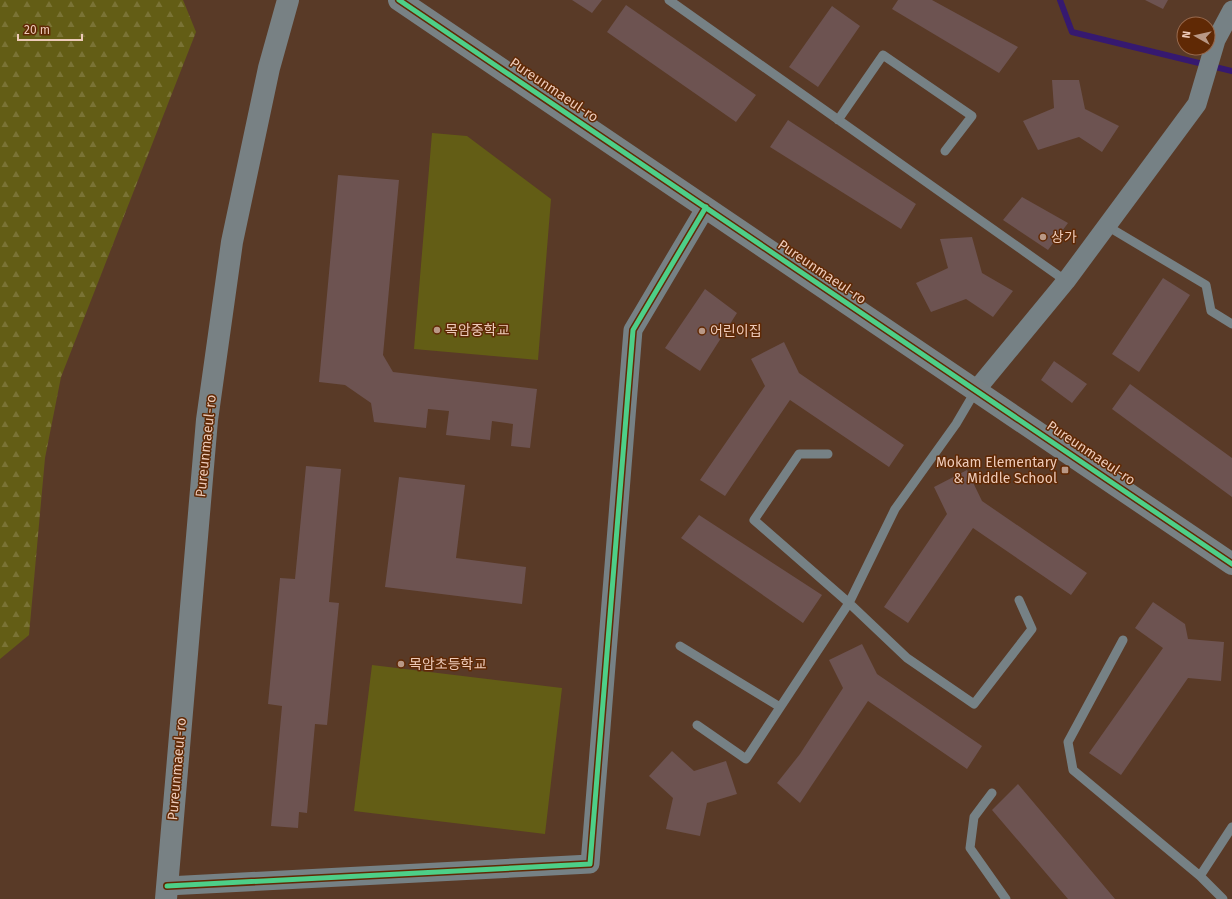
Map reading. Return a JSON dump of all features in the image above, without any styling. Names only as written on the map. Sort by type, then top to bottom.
[{"type":"street","name":"Pureunmaeul-ro","points":[[167,893],[207,420],[232,242],[269,68],[288,0]]},
{"type":"street","name":"Pureunmaeul-ro","points":[[399,0],[1232,564]]},
{"type":"street","points":[[976,390],[1066,282],[1197,104],[1216,40],[1232,10]]},
{"type":"street","points":[[167,893],[590,864],[633,330],[706,207]]},
{"type":"lane","points":[[669,0],[1066,282]]},
{"type":"lane","points":[[838,120],[883,55],[972,116],[945,151]]},
{"type":"lane","points":[[1107,226],[1206,285],[1211,311],[1232,324]]},
{"type":"lane","points":[[697,725],[746,759],[849,603],[895,509],[956,424],[976,390]]},
{"type":"lane","points":[[828,454],[799,454],[754,520],[849,603],[907,658],[974,704],[1032,629],[1019,600]]},
{"type":"lane","points":[[1124,640],[1068,742],[1073,770],[1200,876],[1223,899]]},
{"type":"lane","points":[[680,646],[780,707]]},
{"type":"lane","points":[[992,793],[974,817],[970,848],[1006,899]]},
{"type":"lane","points":[[1200,876],[1232,827]]},
{"type":"green space","points":[[0,0],[183,0],[196,32],[61,377],[45,458],[29,635],[0,659]]},
{"type":"green space","points":[[432,133],[467,136],[551,199],[538,360],[414,349]]},
{"type":"green space","points":[[372,665],[562,688],[545,834],[354,811]]},
{"type":"building","points":[[572,0],[602,0],[592,13]]},
{"type":"building","points":[[898,0],[932,0],[1018,47],[999,73],[892,9]]},
{"type":"building","points":[[1145,0],[1168,0],[1163,9]]},
{"type":"building","points":[[626,5],[756,95],[736,122],[607,32]]},
{"type":"building","points":[[832,6],[860,26],[818,87],[789,67]]},
{"type":"building","points":[[1052,80],[1079,80],[1085,109],[1119,126],[1102,152],[1079,137],[1038,150],[1023,121],[1054,108]]},
{"type":"building","points":[[788,120],[916,204],[901,229],[770,147]]},
{"type":"building","points":[[338,175],[399,180],[383,355],[393,372],[537,389],[530,448],[511,446],[513,424],[492,421],[490,440],[446,435],[449,411],[428,409],[426,428],[374,422],[371,403],[345,385],[319,382]]},
{"type":"building","name":"상가","points":[[1022,197],[1068,223],[1048,250],[1003,220]]},
{"type":"building","points":[[972,237],[982,273],[1013,291],[993,317],[966,299],[931,312],[916,283],[948,268],[940,239]]},
{"type":"building","points":[[1163,278],[1190,295],[1139,372],[1112,354]]},
{"type":"building","name":"어린이집","points":[[705,289],[737,313],[700,371],[665,348]]},
{"type":"building","points":[[784,342],[799,373],[904,445],[889,467],[790,400],[725,496],[700,480],[765,386],[751,359]]},
{"type":"building","points":[[1054,361],[1087,384],[1072,403],[1041,380]]},
{"type":"building","points":[[1130,384],[1232,458],[1232,497],[1112,409]]},
{"type":"building","points":[[306,466],[341,469],[329,602],[339,603],[327,725],[315,724],[307,813],[299,812],[298,828],[271,826],[282,706],[268,704],[280,578],[295,579]]},
{"type":"building","points":[[967,470],[982,501],[1087,573],[1071,595],[973,528],[908,623],[884,607],[947,514],[934,487]]},
{"type":"building","points":[[399,477],[465,485],[456,558],[526,567],[522,604],[385,587]]},
{"type":"building","points":[[699,515],[822,595],[803,623],[681,538]]},
{"type":"building","points":[[1153,602],[1185,624],[1188,639],[1224,642],[1221,681],[1188,678],[1121,775],[1089,753],[1163,648],[1135,628]]},
{"type":"building","points":[[862,644],[877,674],[982,746],[967,769],[868,701],[800,803],[777,783],[800,754],[843,688],[829,660]]},
{"type":"building","points":[[672,751],[694,771],[726,761],[737,794],[707,803],[700,836],[666,829],[673,798],[649,776]]},
{"type":"building","points":[[1018,784],[1115,899],[1068,899],[992,810]]},
{"type":"waterway","points":[[1060,0],[1072,32],[1232,71]]},
{"type":"cycle path","points":[[399,0],[1232,564]]},
{"type":"cycle path","points":[[167,886],[590,864],[633,330],[706,207]]},
{"type":"place","name":"상가","points":[[1043,237]]},
{"type":"place","name":"목암중학교","points":[[437,330]]},
{"type":"place","name":"어린이집","points":[[702,331]]},
{"type":"place","name":"Mokam Elementary & Middle School","points":[[1065,470]]},
{"type":"place","name":"목암초등학교","points":[[401,664]]}]
